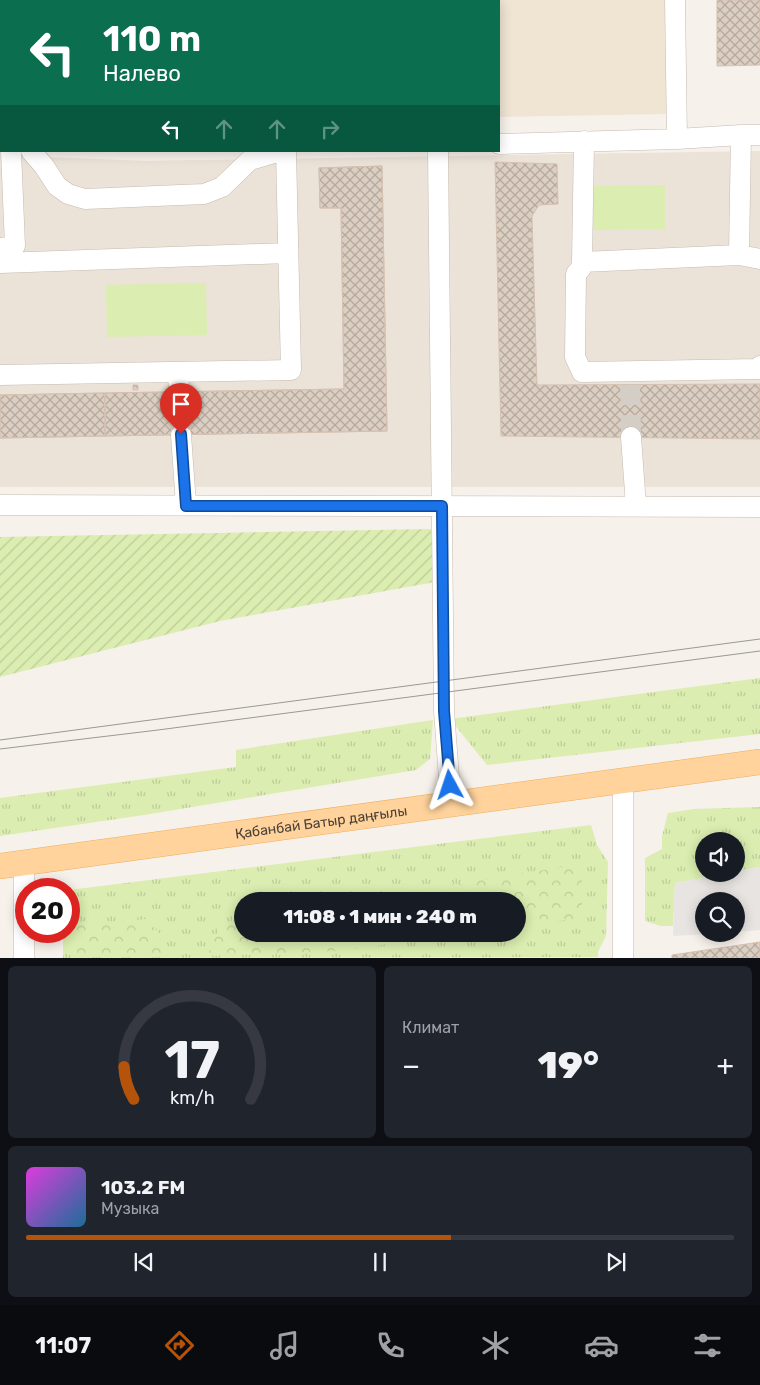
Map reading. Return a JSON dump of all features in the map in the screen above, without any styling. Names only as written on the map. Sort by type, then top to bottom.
[{"type":"main road","name":"Қабанбай Батыр даңғылы","points":[[12,864],[760,762]]},
{"type":"street","points":[[675,0],[677,139]]},
{"type":"street","points":[[500,144],[750,135],[740,255]]},
{"type":"street","points":[[584,141],[582,262],[581,268],[576,274],[575,357],[582,372],[630,378],[758,369],[760,366]]},
{"type":"street","points":[[0,248],[15,246],[11,152]]},
{"type":"street","points":[[32,152],[57,186],[68,194],[85,199],[204,194],[222,187],[250,160],[278,152]]},
{"type":"street","points":[[0,375],[291,370],[286,152]]},
{"type":"street","points":[[438,152],[444,711],[451,804]]},
{"type":"street","points":[[0,263],[287,253]]},
{"type":"street","points":[[582,262],[740,255],[760,259]]},
{"type":"street","points":[[178,372],[179,392]]},
{"type":"street","points":[[181,434],[186,506]]},
{"type":"street","points":[[631,437],[636,506]]},
{"type":"street","points":[[0,505],[760,507]]},
{"type":"street","points":[[623,780],[623,958]]},
{"type":"street","points":[[12,864],[24,958]]},
{"type":"shaded area","points":[[500,0],[665,0],[667,114],[500,117]]},
{"type":"shaded area","points":[[760,151],[760,487],[0,487],[0,155],[145,161]]},
{"type":"shaded area","points":[[760,867],[760,930],[745,931],[745,892],[695,892],[695,935],[673,936],[675,883],[695,879],[695,882],[745,882],[745,870]]},
{"type":"green space","points":[[665,185],[665,229],[592,230],[591,186]]},
{"type":"green space","points":[[206,283],[207,335],[107,337],[106,285]]},
{"type":"green space","points":[[431,529],[435,582],[220,621],[0,677],[0,537]]},
{"type":"green space","points":[[760,678],[760,734],[487,765],[450,719]]},
{"type":"green space","points":[[433,720],[430,759],[416,770],[144,815],[0,836],[0,798],[236,767],[236,750]]},
{"type":"green space","points":[[760,807],[760,867],[745,870],[745,832],[695,832],[695,879],[675,883],[673,926],[661,926],[645,921],[645,858],[662,849],[662,836],[668,813],[694,809]]},
{"type":"green space","points":[[591,825],[597,845],[608,862],[606,936],[598,952],[598,957],[63,958],[63,943],[80,943],[80,889]]},
{"type":"green space","points":[[582,864],[582,918],[526,925],[526,892],[407,892]]},
{"type":"green space","points":[[146,919],[164,938],[164,957],[75,957],[74,943],[80,943],[80,925]]},
{"type":"green space","points":[[234,921],[234,942],[404,942],[338,951],[207,956],[221,924]]},
{"type":"building","points":[[717,0],[760,0],[760,65],[717,66]]},
{"type":"building","points":[[495,162],[557,164],[558,204],[539,205],[532,216],[537,385],[760,384],[760,439],[501,436]]},
{"type":"building","points":[[382,166],[387,431],[105,436],[105,393],[344,389],[341,208],[320,208],[319,168]]},
{"type":"building","points":[[382,166],[387,431],[105,436],[105,393],[344,389],[341,208],[320,208],[319,168]]},
{"type":"building","points":[[133,385],[138,385],[138,390],[133,390]]},
{"type":"building","points":[[105,393],[105,436],[0,438],[0,395]]},
{"type":"building","points":[[105,393],[105,436],[0,438],[0,395]]},
{"type":"building","points":[[760,942],[760,958],[672,958],[672,955]]},
{"type":"tunnel","points":[[630,385],[631,437]]},
{"type":"tunnel","points":[[179,392],[181,435]]},
{"type":"tram line","points":[[0,740],[760,639]]},
{"type":"tram line","points":[[0,749],[760,651]]},
{"type":"route","points":[[181,434],[186,506],[442,506],[444,711],[450,785]]}]
